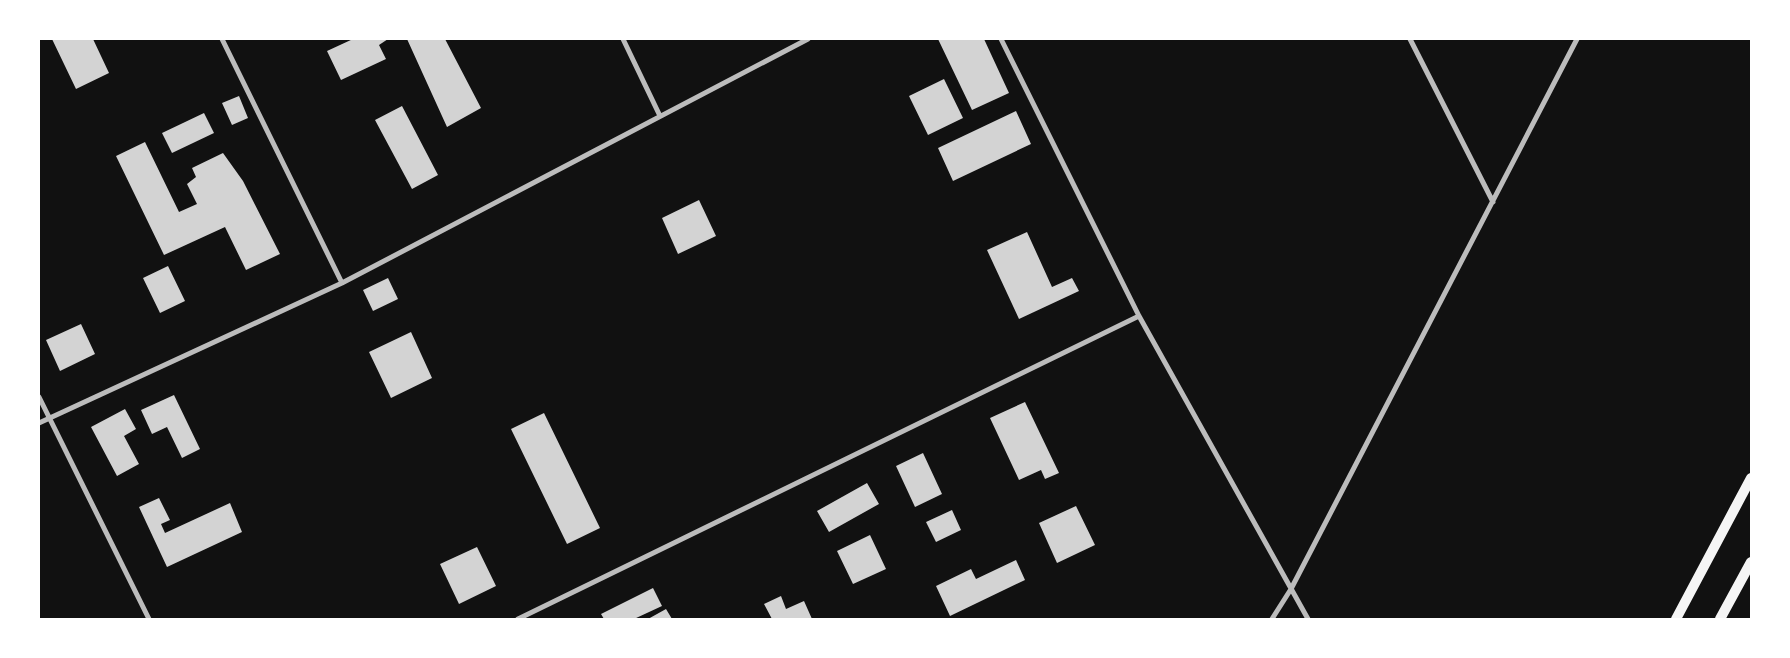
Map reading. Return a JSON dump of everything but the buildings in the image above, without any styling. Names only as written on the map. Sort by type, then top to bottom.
[{"type":"main road","points":[[1676,619],[1751,478]]},
{"type":"main road","points":[[1720,619],[1751,562]]},
{"type":"street","points":[[222,39],[342,283]]},
{"type":"street","points":[[623,39],[660,116]]},
{"type":"street","points":[[39,423],[342,283],[808,39]]},
{"type":"street","points":[[1001,39],[1139,316],[1308,619]]},
{"type":"street","points":[[1410,39],[1493,202]]},
{"type":"street","points":[[1272,619],[1291,589],[1578,39]]},
{"type":"street","points":[[518,619],[1139,316]]},
{"type":"street","points":[[39,397],[149,619]]}]
